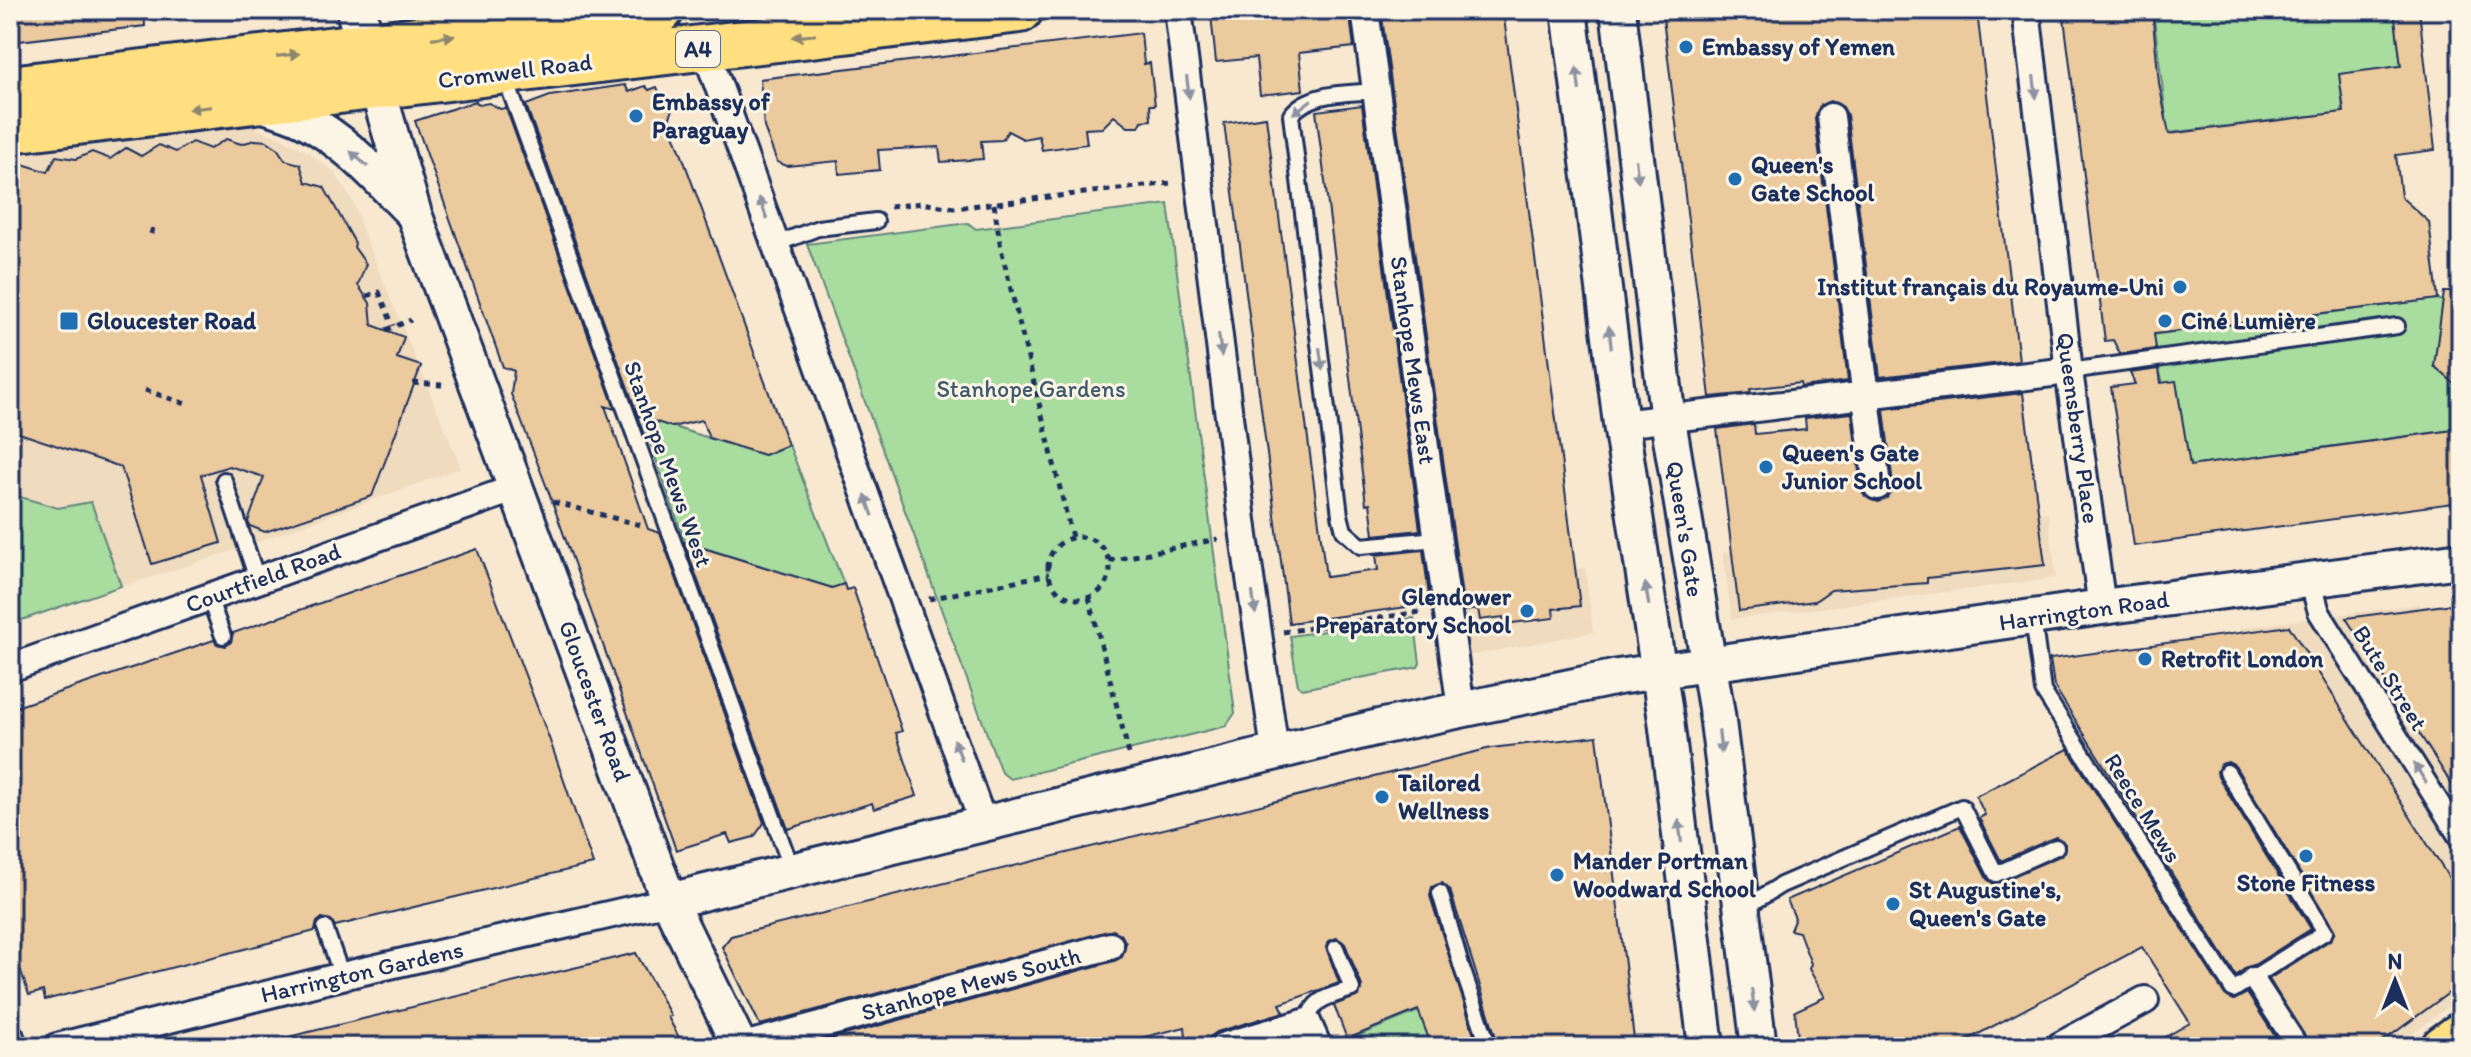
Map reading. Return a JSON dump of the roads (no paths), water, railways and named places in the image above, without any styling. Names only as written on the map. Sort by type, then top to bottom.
[{"type":"highway","name":"Cromwell Road","points":[[10,88],[366,48],[554,16],[661,10]]},
{"type":"highway","name":"Cromwell Road","points":[[10,130],[252,102],[366,48],[503,72],[1020,10]]},
{"type":"main road","points":[[2443,1047],[2461,1034]]},
{"type":"street","points":[[1178,10],[1244,536],[1275,751]]},
{"type":"street","name":"Stanhope Mews East","points":[[1365,10],[1461,709]]},
{"type":"street","name":"Queen's Gate","points":[[1569,10],[1621,424],[1659,671],[1706,1047]]},
{"type":"street","name":"Queen's Gate","points":[[1618,10],[1668,420],[1717,714],[1759,1047]]},
{"type":"street","name":"Queensberry Place","points":[[2026,10],[2069,371],[2102,607]]},
{"type":"street","name":"Gloucester Road","points":[[366,48],[414,214],[669,901],[740,1047]]},
{"type":"street","points":[[705,48],[983,823]]},
{"type":"street","name":"Gloucester Road","points":[[252,102],[303,118],[324,131],[359,158],[414,214]]},
{"type":"street","points":[[1831,117],[1877,486]]},
{"type":"street","points":[[1621,424],[2069,371]]},
{"type":"street","name":"Courtfield Road","points":[[10,668],[516,488]]},
{"type":"street","name":"Harrington Road","points":[[1708,665],[2102,607],[2461,560]]},
{"type":"street","name":"Bute Street","points":[[2310,580],[2319,612],[2461,839]]},
{"type":"street","points":[[669,901],[1275,751],[1618,677],[1708,665]]},
{"type":"street","name":"Harrington Gardens","points":[[57,1047],[342,976],[669,901]]},
{"type":"street","name":"Stanhope Mews South","points":[[740,1047],[1110,946]]},
{"type":"street","points":[[2253,978],[2298,1047]]},
{"type":"street","points":[[2058,1047],[2145,1000]]},
{"type":"street","points":[[1222,1047],[1307,1022],[1318,1047]]},
{"type":"street","points":[[10,1037],[13,1047]]},
{"type":"lane","name":"Stanhope Mews West","points":[[503,72],[792,871]]},
{"type":"lane","points":[[1376,91],[1310,99],[1291,115],[1340,515],[1344,531],[1361,546],[1437,539]]},
{"type":"lane","points":[[776,244],[818,228],[876,215]]},
{"type":"lane","points":[[2069,371],[2397,326]]},
{"type":"lane","points":[[224,480],[257,579]]},
{"type":"lane","points":[[209,597],[223,636]]},
{"type":"lane","name":"Reece Mews","points":[[2033,618],[2043,691],[2233,990],[2253,978]]},
{"type":"lane","points":[[2227,772],[2325,932],[2253,978]]},
{"type":"lane","points":[[1741,911],[1781,885],[1962,807],[1996,874],[2056,847]]},
{"type":"lane","points":[[1440,893],[1489,1047]]},
{"type":"lane","points":[[325,928],[342,976]]},
{"type":"lane","points":[[1307,1022],[1311,1008],[1319,1001],[1352,989],[1336,948]]},
{"type":"place","name":"Embassy of Yemen","points":[[1686,47]]},
{"type":"place","name":"Embassy of Paraguay","points":[[636,116]]},
{"type":"place","name":"Queen's Gate School","points":[[1735,179]]},
{"type":"place","name":"Institut français du Royaume-Uni","points":[[2180,287]]},
{"type":"place","name":"Gloucester Road","points":[[69,321]]},
{"type":"place","name":"Ciné Lumière","points":[[2165,321]]},
{"type":"place","name":"Queen's Gate Junior School","points":[[1766,467]]},
{"type":"place","name":"Glendower Preparatory School","points":[[1527,611]]},
{"type":"place","name":"Retrofit London","points":[[2145,659]]},
{"type":"place","name":"Tailored Wellness","points":[[1382,797]]},
{"type":"place","name":"Stone Fitness","points":[[2306,856]]},
{"type":"place","name":"Mander Portman Woodward School","points":[[1557,875]]},
{"type":"place","name":"St Augustine's, Queen's Gate","points":[[1893,904]]},
{"type":"park label","name":"Stanhope Gardens","points":[[1031,389]]}]
